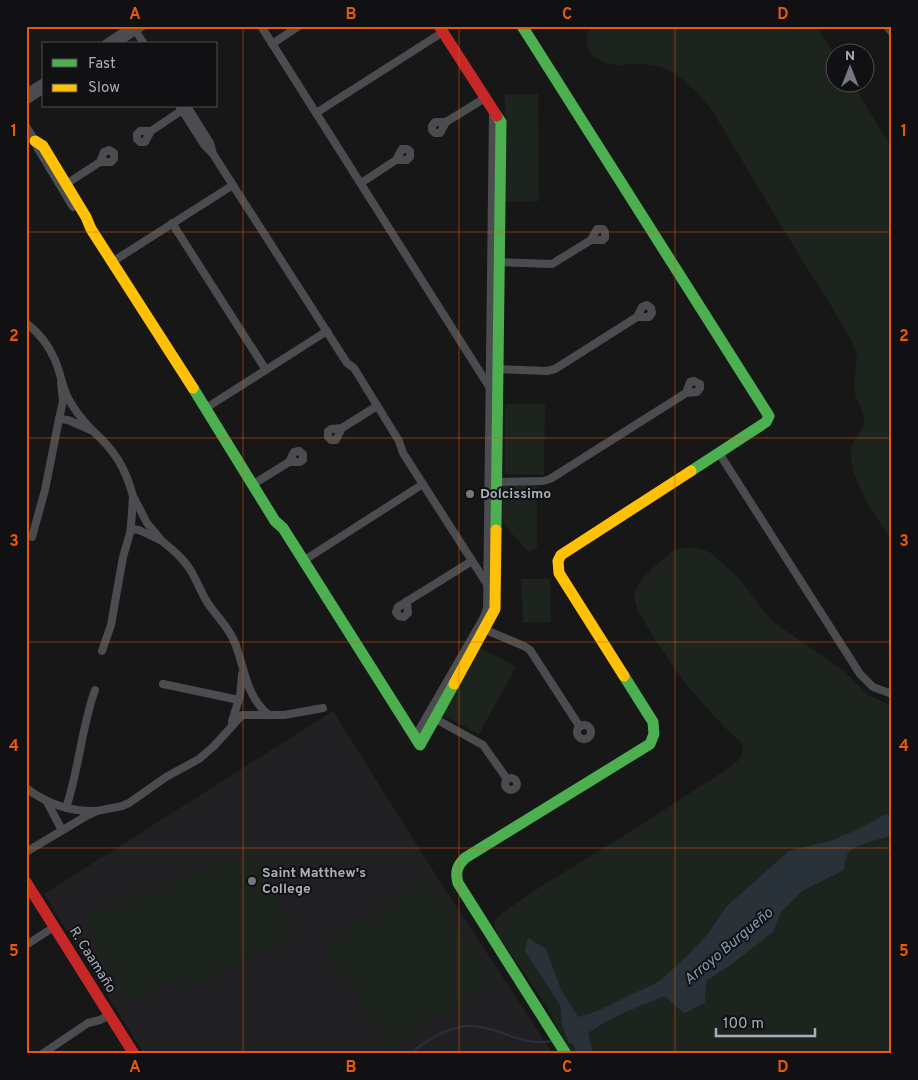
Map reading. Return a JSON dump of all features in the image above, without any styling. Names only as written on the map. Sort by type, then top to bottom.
[{"type":"street","points":[[108,42],[134,28],[144,26]]},
{"type":"street","points":[[261,26],[497,399]]},
{"type":"street","points":[[272,44],[299,26]]},
{"type":"street","points":[[522,26],[767,411],[769,420],[561,554],[559,558],[559,573],[653,722],[655,734],[650,744],[465,858],[456,869],[458,883],[564,1050]]},
{"type":"street","points":[[887,26],[892,33]]},
{"type":"street","points":[[118,42],[134,28]]},
{"type":"street","points":[[134,28],[143,42]]},
{"type":"street","points":[[26,126],[35,141],[43,146],[64,186],[86,217],[91,229],[223,435],[228,448],[255,484],[275,521],[283,528],[418,741],[482,629],[494,613],[492,534],[497,399],[494,369],[495,262],[501,122],[441,29],[316,113]]},
{"type":"street","points":[[26,93],[42,83]]},
{"type":"street","points":[[26,100],[42,91]]},
{"type":"street","points":[[446,122],[485,98]]},
{"type":"street","points":[[151,131],[184,108],[210,143],[213,154],[347,363],[354,368],[375,408],[399,442],[423,484],[495,596]]},
{"type":"street","points":[[361,182],[396,160]]},
{"type":"street","points":[[64,186],[100,162]]},
{"type":"street","points":[[112,262],[233,185]]},
{"type":"street","points":[[172,223],[266,370]]},
{"type":"street","points":[[495,262],[552,264],[591,240]]},
{"type":"street","points":[[481,373],[494,369],[547,371],[555,369],[637,318]]},
{"type":"street","points":[[26,323],[40,337],[55,360],[61,382],[63,401],[45,490],[32,538]]},
{"type":"street","points":[[206,408],[327,331]]},
{"type":"street","points":[[493,482],[490,387],[494,369]]},
{"type":"street","points":[[26,852],[88,814],[122,806],[137,798],[166,777],[207,754],[238,717],[249,711],[255,703],[243,672],[235,643],[226,626],[206,601],[187,564],[174,550],[162,541],[144,520],[132,496],[126,475],[119,461],[103,440],[76,413],[61,382]]},
{"type":"street","points":[[493,482],[550,479],[686,393]]},
{"type":"street","points":[[61,408],[72,404]]},
{"type":"street","points":[[342,428],[375,408]]},
{"type":"street","points":[[70,421],[76,413]]},
{"type":"street","points":[[59,419],[70,421],[93,431]]},
{"type":"street","points":[[719,453],[860,674],[873,687],[892,694]]},
{"type":"street","points":[[255,484],[289,462]]},
{"type":"street","points":[[304,561],[423,484]]},
{"type":"street","points":[[132,496],[135,530]]},
{"type":"street","points":[[133,517],[144,520]]},
{"type":"street","points":[[102,651],[111,625],[123,557],[135,530],[144,520]]},
{"type":"street","points":[[135,530],[162,541]]},
{"type":"street","points":[[407,601],[472,560]]},
{"type":"street","points":[[478,570],[492,567]]},
{"type":"street","points":[[482,629],[487,608],[488,585],[492,567]]},
{"type":"street","points":[[482,629],[530,650],[580,727]]},
{"type":"street","points":[[229,728],[239,700],[243,672]]},
{"type":"street","points":[[163,684],[239,700]]},
{"type":"street","points":[[74,823],[67,808],[77,772],[86,717],[95,690]]},
{"type":"street","points":[[239,700],[241,696],[246,694],[253,697],[269,715]]},
{"type":"street","points":[[239,700],[241,707],[249,711],[269,715],[284,715],[323,708]]},
{"type":"street","points":[[431,717],[483,745],[507,779]]},
{"type":"street","points":[[26,788],[47,802],[67,808],[97,811]]},
{"type":"street","points":[[47,802],[62,830]]},
{"type":"street","points":[[55,816],[67,808]]},
{"type":"street","name":"R. Caamaño","points":[[26,882],[134,1054]]},
{"type":"street","points":[[26,945],[54,927]]},
{"type":"street","points":[[42,1054],[88,1023],[109,1015]]},
{"type":"shaded area","points":[[591,26],[817,26],[827,42],[826,92],[858,92],[892,148],[892,541],[864,497],[854,473],[851,449],[864,422],[854,391],[856,354],[852,341],[832,307],[720,124],[706,103],[690,85],[670,71],[656,66],[645,64],[619,65],[601,61],[595,58],[588,49],[587,36]]},
{"type":"shaded area","points":[[505,94],[538,94],[539,201],[506,202]]},
{"type":"shaded area","points":[[505,404],[545,404],[544,475],[505,474]]},
{"type":"shaded area","points":[[537,483],[537,548],[529,552],[503,524],[503,484]]},
{"type":"shaded area","points":[[699,548],[711,553],[737,576],[772,621],[844,671],[868,695],[892,706],[892,1054],[571,1054],[547,1007],[497,933],[494,924],[497,917],[540,887],[644,823],[740,759],[743,749],[740,741],[724,727],[685,683],[652,635],[637,609],[634,598],[636,588],[642,579],[657,564],[674,550]]},
{"type":"shaded area","points":[[521,579],[550,579],[551,622],[523,623]]},
{"type":"shaded area","points":[[480,647],[516,667],[479,734],[442,715]]},
{"type":"shaded area","name":"Saint Matthew's College","points":[[333,711],[432,869],[553,1054],[144,1054],[44,894]]},
{"type":"shaded area","points":[[252,850],[295,934],[189,988],[182,976],[127,1003],[83,918],[138,890],[142,897],[197,869],[200,876]]},
{"type":"shaded area","points":[[426,878],[494,981],[392,1048],[324,944]]},
{"type":"water","points":[[892,814],[892,836],[854,848],[847,855],[844,870],[802,891],[781,912],[773,932],[706,981],[705,1002],[685,1013],[665,996],[635,1008],[588,1033],[593,1054],[577,1054],[573,1044],[569,1043],[562,1025],[560,1005],[525,951],[528,938],[546,949],[561,990],[578,1017],[595,1012],[660,981],[706,936],[727,906],[789,851],[833,840],[861,828],[882,816]]},
{"type":"waterway","name":"Arroyo Burgueño","points":[[411,1054],[436,1036],[454,1029],[472,1026],[491,1029],[533,1042],[554,1041]]},
{"type":"traffic: fast","points":[[522,26],[769,416],[766,422],[691,471]]},
{"type":"traffic: fast","points":[[496,530],[501,122],[497,116]]},
{"type":"traffic: fast","points":[[193,388],[275,521],[283,528],[420,745],[454,684]]},
{"type":"traffic: fast","points":[[566,1054],[458,883],[457,872],[458,867],[465,858],[650,744],[654,734],[653,722],[624,676]]},
{"type":"traffic: slow","points":[[35,141],[43,146],[86,217],[91,229],[193,388]]},
{"type":"traffic: slow","points":[[624,676],[559,573],[558,561],[561,555],[691,471]]},
{"type":"traffic: slow","points":[[454,684],[495,609],[496,530]]},
{"type":"traffic: jam","points":[[439,26],[497,116]]},
{"type":"traffic: jam","points":[[26,882],[134,1054]]},
{"type":"place","name":"Dolcissimo","points":[[470,494]]},
{"type":"place","name":"Saint Matthew's College","points":[[252,881]]}]
